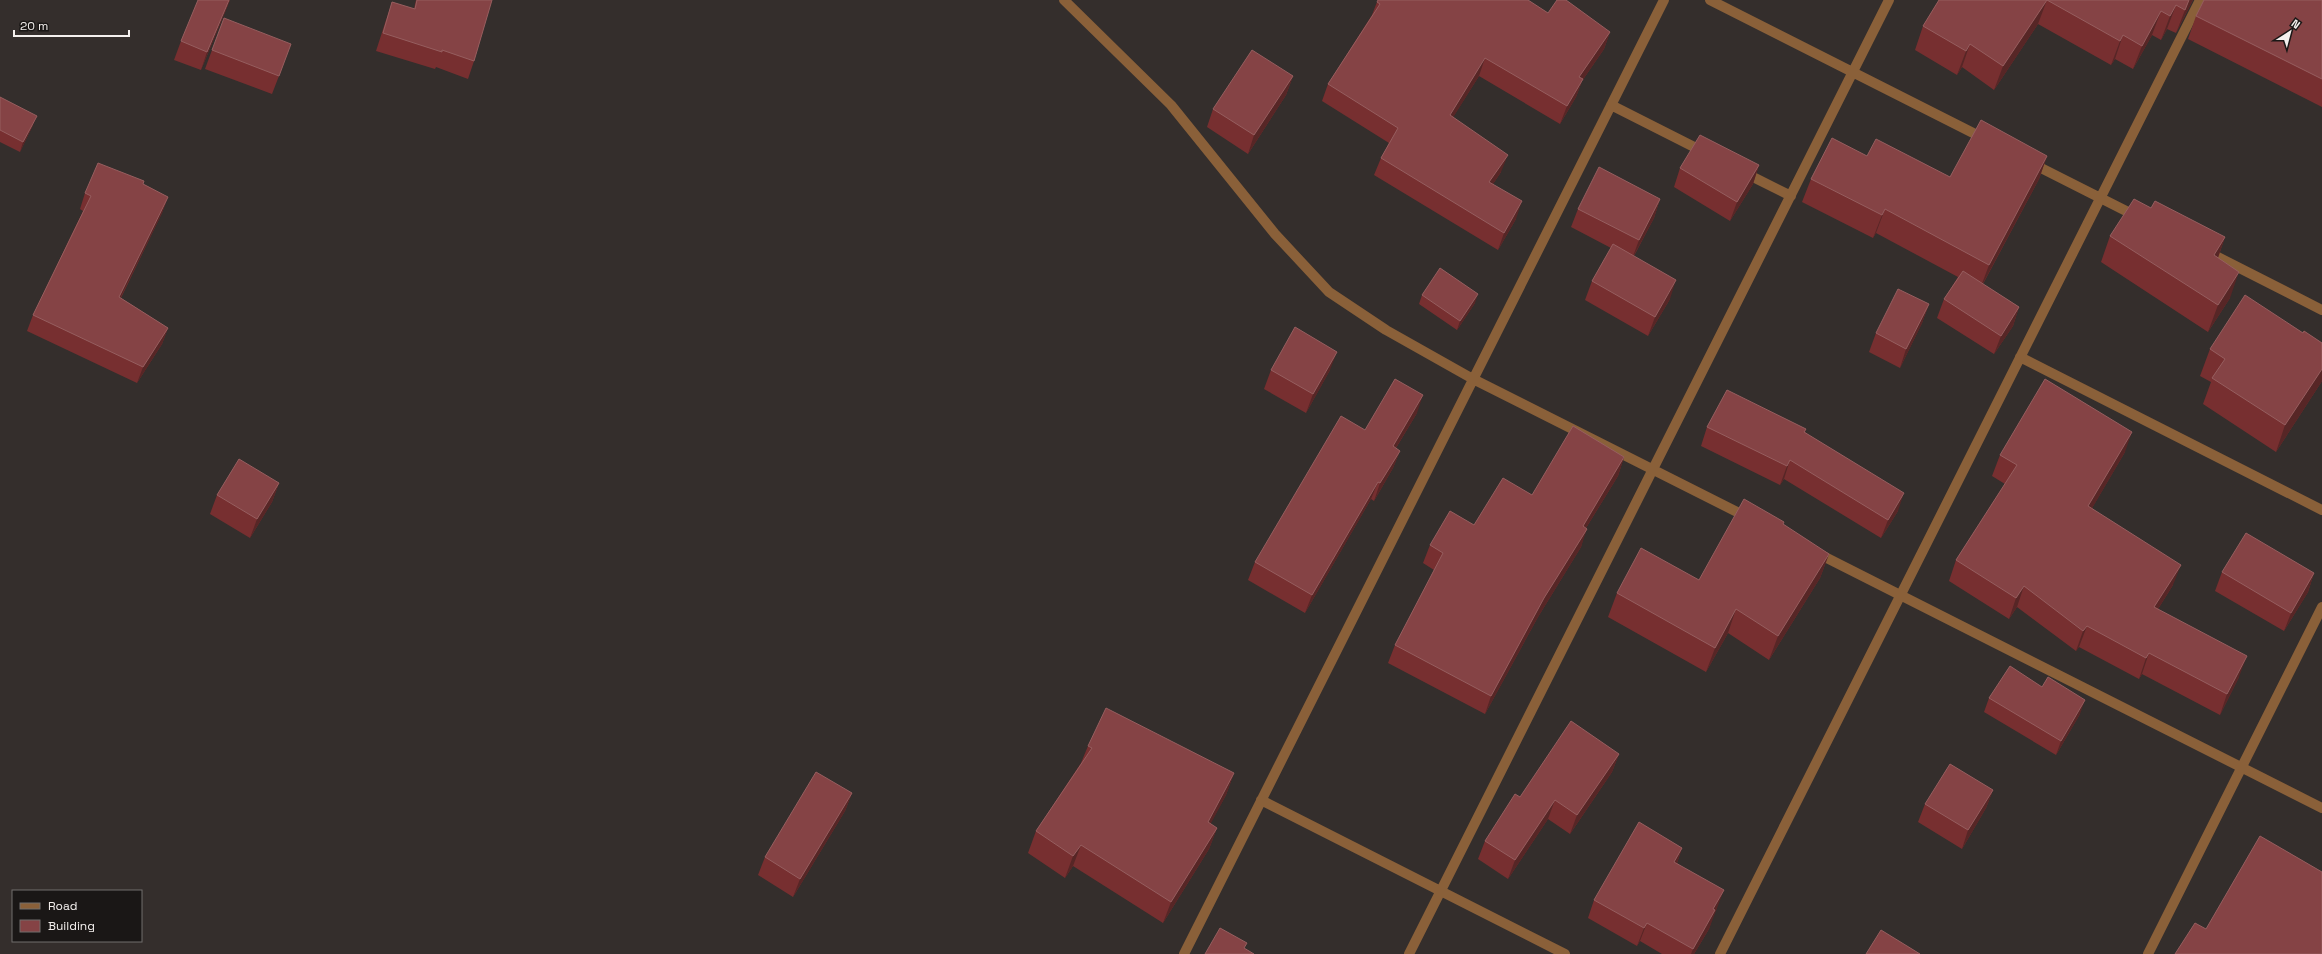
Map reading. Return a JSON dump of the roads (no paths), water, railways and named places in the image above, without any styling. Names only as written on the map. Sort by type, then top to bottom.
[{"type":"street","points":[[1064,0],[1171,105],[1275,234],[1329,292],[1386,330],[1473,379],[1759,523]]},
{"type":"street","points":[[1184,954],[1664,0]]},
{"type":"street","points":[[1710,0],[1994,144]]},
{"type":"street","points":[[1409,954],[1889,0]]},
{"type":"street","points":[[1720,954],[2200,0]]},
{"type":"street","points":[[1611,105],[1715,157]]},
{"type":"street","points":[[2022,158],[2149,222]]},
{"type":"street","points":[[1736,168],[1791,196]]},
{"type":"street","points":[[2197,247],[2322,310]]},
{"type":"street","points":[[2020,357],[2322,510]]},
{"type":"street","points":[[1808,548],[2322,808]]},
{"type":"street","points":[[2148,954],[2322,607]]},
{"type":"street","points":[[1261,800],[1565,954]]}]
